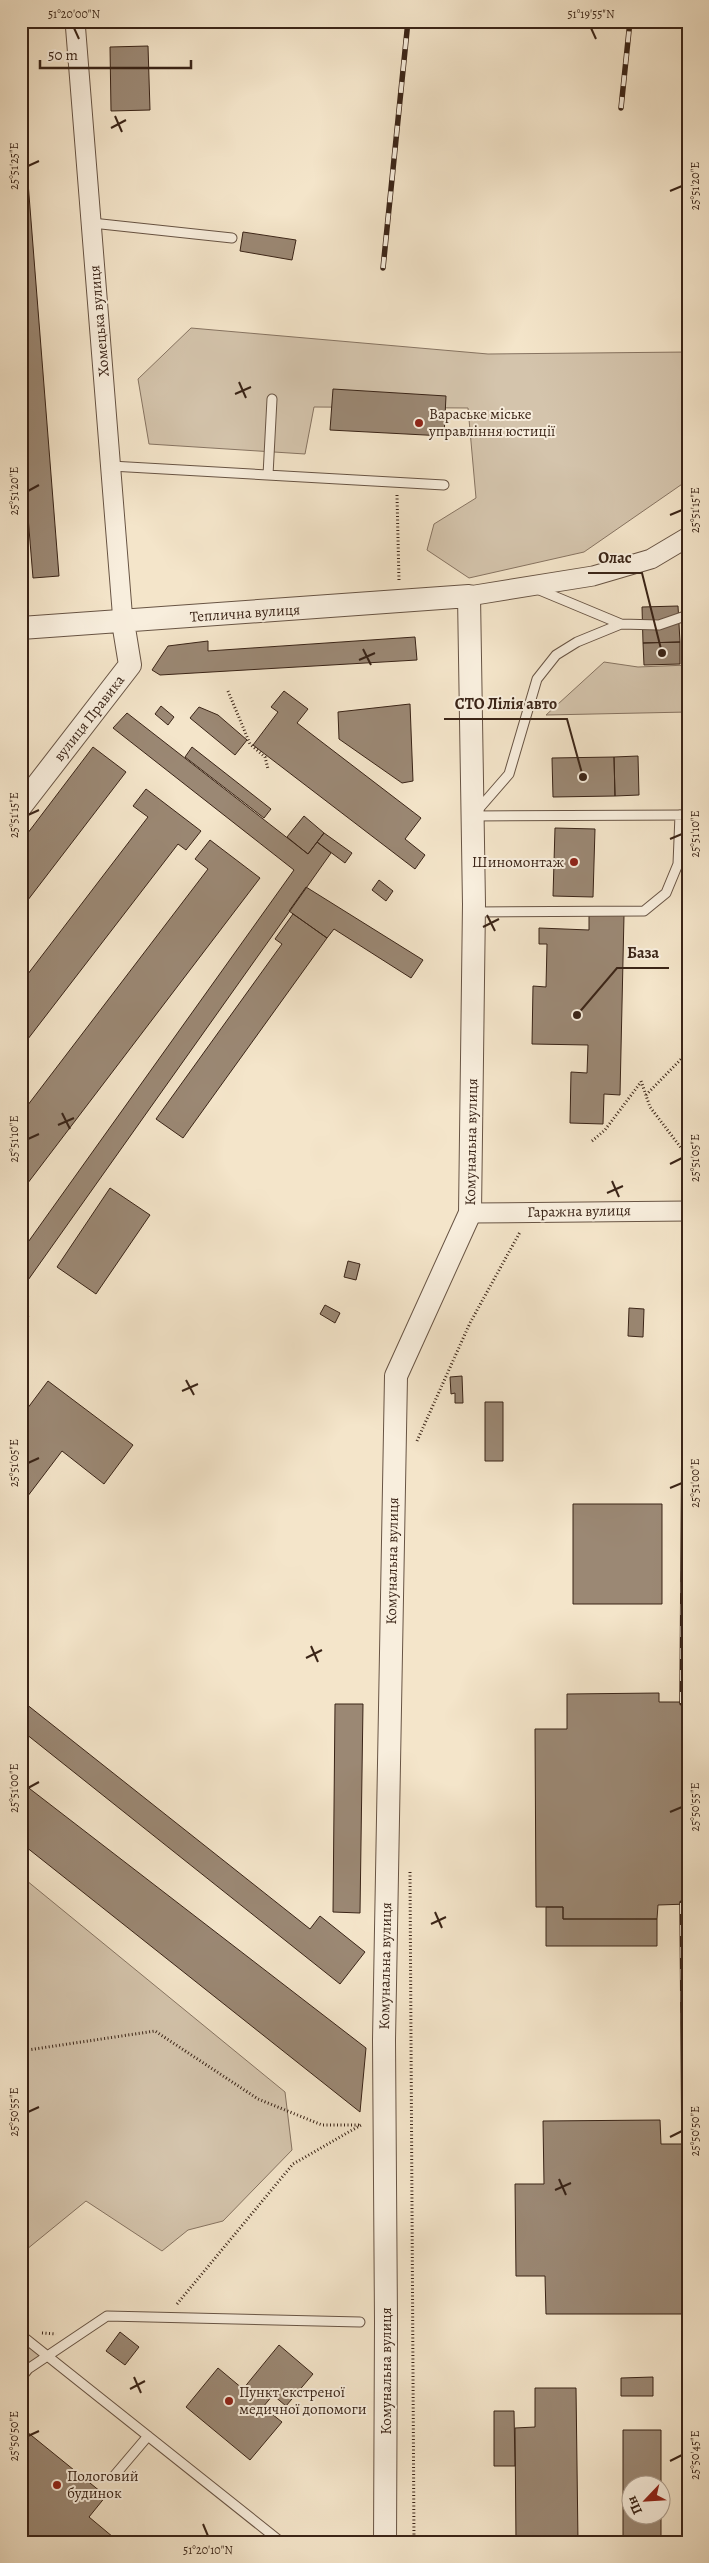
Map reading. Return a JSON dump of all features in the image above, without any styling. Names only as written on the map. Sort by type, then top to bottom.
[{"type":"street","name":"Хомецька вулиця","points":[[75,21],[123,622]]},
{"type":"street","points":[[469,596],[593,576],[650,559],[688,536]]},
{"type":"street","name":"Теплична вулиця","points":[[21,628],[469,596]]},
{"type":"street","name":"Комунальна вулиця","points":[[385,2542],[384,2040],[396,1376],[470,1213],[474,912],[469,596]]},
{"type":"street","name":"вулиця Правика","points":[[21,806],[130,665],[123,622]]},
{"type":"street","name":"Гаражна вулиця","points":[[470,1213],[688,1210]]},
{"type":"lane","points":[[92,224],[232,238]]},
{"type":"lane","points":[[268,475],[272,399]]},
{"type":"lane","points":[[111,466],[444,484]]},
{"type":"lane","points":[[532,587],[621,624]]},
{"type":"lane","points":[[472,816],[509,774],[537,679],[556,655],[577,642],[621,624],[659,624],[688,615]]},
{"type":"lane","points":[[472,816],[684,815],[678,864],[666,892],[644,911],[474,912]]},
{"type":"lane","points":[[21,2378],[28,2369],[107,2316],[360,2322]]},
{"type":"lane","points":[[21,2335],[281,2542]]},
{"type":"lane","points":[[114,2476],[148,2436]]},
{"type":"path","points":[[398,513],[398,557]]},
{"type":"path","points":[[228,691],[250,744],[264,757],[268,770]]},
{"type":"path","points":[[646,1095],[688,1052]]},
{"type":"path","points":[[592,1141],[605,1130],[641,1081],[650,1107],[688,1157]]},
{"type":"path","points":[[415,1446],[470,1323],[532,1212]]},
{"type":"path","points":[[410,1868],[414,2542]]},
{"type":"path","points":[[21,2051],[155,2032],[258,2099],[322,2125],[384,2126]]},
{"type":"path","points":[[174,2306],[293,2164],[360,2125]]},
{"type":"path","points":[[41,2332],[60,2334]]},
{"type":"shaded area","points":[[191,328],[488,354],[688,352],[688,480],[584,552],[469,578],[427,550],[434,524],[476,498],[468,408],[314,407],[305,454],[149,444],[138,379]]},
{"type":"shaded area","points":[[604,662],[638,667],[688,665],[688,712],[546,715]]},
{"type":"shaded area","points":[[21,1876],[285,2092],[292,2150],[223,2221],[188,2230],[162,2251],[86,2201],[21,2254]]},
{"type":"shaded area","points":[[21,2335],[48,2357],[21,2378]]},
{"type":"building","points":[[148,46],[150,110],[111,111],[110,47]]},
{"type":"building","points":[[26,157],[59,576],[33,578],[21,431],[21,158]]},
{"type":"building","points":[[243,232],[296,240],[292,260],[240,251]]},
{"type":"building","points":[[333,389],[446,396],[444,436],[330,430]]},
{"type":"building","points":[[678,606],[680,642],[643,643],[642,607]]},
{"type":"building","points":[[415,637],[417,660],[160,675],[152,670],[168,646],[208,641],[208,651]]},
{"type":"building","points":[[680,642],[680,664],[644,665],[643,643]]},
{"type":"building","points":[[284,691],[308,709],[297,723],[421,818],[405,839],[425,855],[415,869],[253,745],[278,712],[271,707]]},
{"type":"building","points":[[410,704],[413,781],[402,783],[339,739],[338,712]]},
{"type":"building","points":[[161,706],[174,717],[168,725],[155,714]]},
{"type":"building","points":[[199,707],[218,715],[247,740],[235,755],[190,718]]},
{"type":"building","points":[[127,713],[308,854],[317,842],[331,853],[21,1290],[21,1252],[294,870],[113,728]]},
{"type":"building","points":[[93,747],[126,772],[21,909],[21,842]]},
{"type":"building","points":[[192,747],[271,809],[264,818],[185,757]]},
{"type":"building","points":[[638,756],[639,795],[615,796],[614,757]]},
{"type":"building","points":[[614,757],[615,796],[553,797],[552,758]]},
{"type":"building","points":[[146,789],[201,831],[186,850],[178,844],[21,1048],[21,983],[148,817],[133,806]]},
{"type":"building","points":[[304,816],[324,833],[308,854],[287,837]]},
{"type":"building","name":"Шиномонтаж","points":[[555,828],[595,829],[593,897],[553,896]]},
{"type":"building","points":[[324,833],[352,853],[345,863],[317,842]]},
{"type":"building","points":[[210,840],[260,878],[21,1192],[21,1114],[208,869],[195,859]]},
{"type":"building","points":[[379,880],[393,891],[386,901],[372,890]]},
{"type":"building","points":[[306,887],[423,960],[411,978],[334,929],[327,938],[289,911]]},
{"type":"building","points":[[293,914],[327,938],[183,1138],[156,1119],[282,944],[275,939]]},
{"type":"building","points":[[589,914],[624,915],[620,1095],[604,1094],[603,1124],[570,1123],[571,1072],[587,1073],[588,1045],[532,1044],[533,986],[546,987],[547,944],[539,944],[539,928],[589,930]]},
{"type":"building","points":[[110,1188],[150,1215],[96,1294],[57,1267]]},
{"type":"building","points":[[348,1261],[360,1264],[356,1280],[344,1277]]},
{"type":"building","points":[[325,1305],[340,1313],[335,1323],[320,1314]]},
{"type":"building","points":[[629,1308],[644,1309],[643,1337],[628,1336]]},
{"type":"building","points":[[21,1310],[29,1316],[21,1326]]},
{"type":"building","points":[[462,1376],[463,1403],[455,1403],[455,1393],[451,1394],[450,1377]]},
{"type":"building","points":[[48,1381],[133,1445],[104,1484],[62,1451],[21,1505],[21,1417]]},
{"type":"building","points":[[485,1402],[503,1402],[503,1461],[485,1461]]},
{"type":"building","points":[[573,1504],[662,1504],[662,1604],[573,1604]]},
{"type":"building","points":[[659,1693],[659,1702],[688,1702],[688,1904],[658,1905],[657,1919],[563,1919],[563,1907],[536,1907],[535,1729],[567,1729],[567,1694]]},
{"type":"building","points":[[21,1700],[310,1929],[320,1916],[365,1952],[340,1984],[21,1730]]},
{"type":"building","points":[[335,1704],[363,1704],[360,1913],[333,1912]]},
{"type":"building","points":[[21,1782],[366,2048],[360,2112],[21,1843]]},
{"type":"building","points":[[546,1907],[563,1907],[563,1919],[657,1919],[657,1946],[546,1946]]},
{"type":"building","points":[[660,2120],[661,2144],[687,2144],[688,2314],[546,2314],[545,2276],[516,2276],[515,2184],[544,2184],[543,2121]]},
{"type":"building","points":[[120,2332],[139,2347],[125,2365],[106,2351]]},
{"type":"building","name":"Пункт екстреної медичної допомоги","points":[[279,2345],[313,2374],[286,2406],[273,2395],[263,2407],[282,2422],[250,2460],[186,2407],[218,2368],[243,2389]]},
{"type":"building","points":[[653,2377],[653,2396],[621,2396],[621,2378]]},
{"type":"building","points":[[535,2388],[576,2388],[578,2542],[516,2542],[515,2428],[535,2427]]},
{"type":"building","points":[[494,2411],[514,2411],[515,2466],[494,2466]]},
{"type":"building","name":"Пологовий будинок","points":[[21,2427],[106,2496],[89,2517],[119,2542],[21,2542]]},
{"type":"building","points":[[623,2430],[661,2430],[661,2476],[623,2476]]},
{"type":"building","points":[[623,2526],[661,2526],[661,2542],[623,2542]]},
{"type":"railway","points":[[383,268],[408,21]]},
{"type":"railway","points":[[621,108],[630,21]]},
{"type":"railway","points":[[682,1703],[684,1432],[688,1384]]},
{"type":"railway","points":[[682,1903],[684,2144]]},
{"type":"railway","points":[[685,2314],[688,2389]]},
{"type":"place","name":"Вараське міське управління юстиції","points":[[419,423]]},
{"type":"place","name":"Олас","points":[[662,653]]},
{"type":"place","name":"СТО Лілія авто","points":[[583,777]]},
{"type":"place","name":"Шиномонтаж","points":[[574,862]]},
{"type":"place","name":"База","points":[[577,1015]]},
{"type":"place","name":"Пункт екстреної медичної допомоги","points":[[229,2401]]},
{"type":"place","name":"Пологовий будинок","points":[[57,2485]]}]
